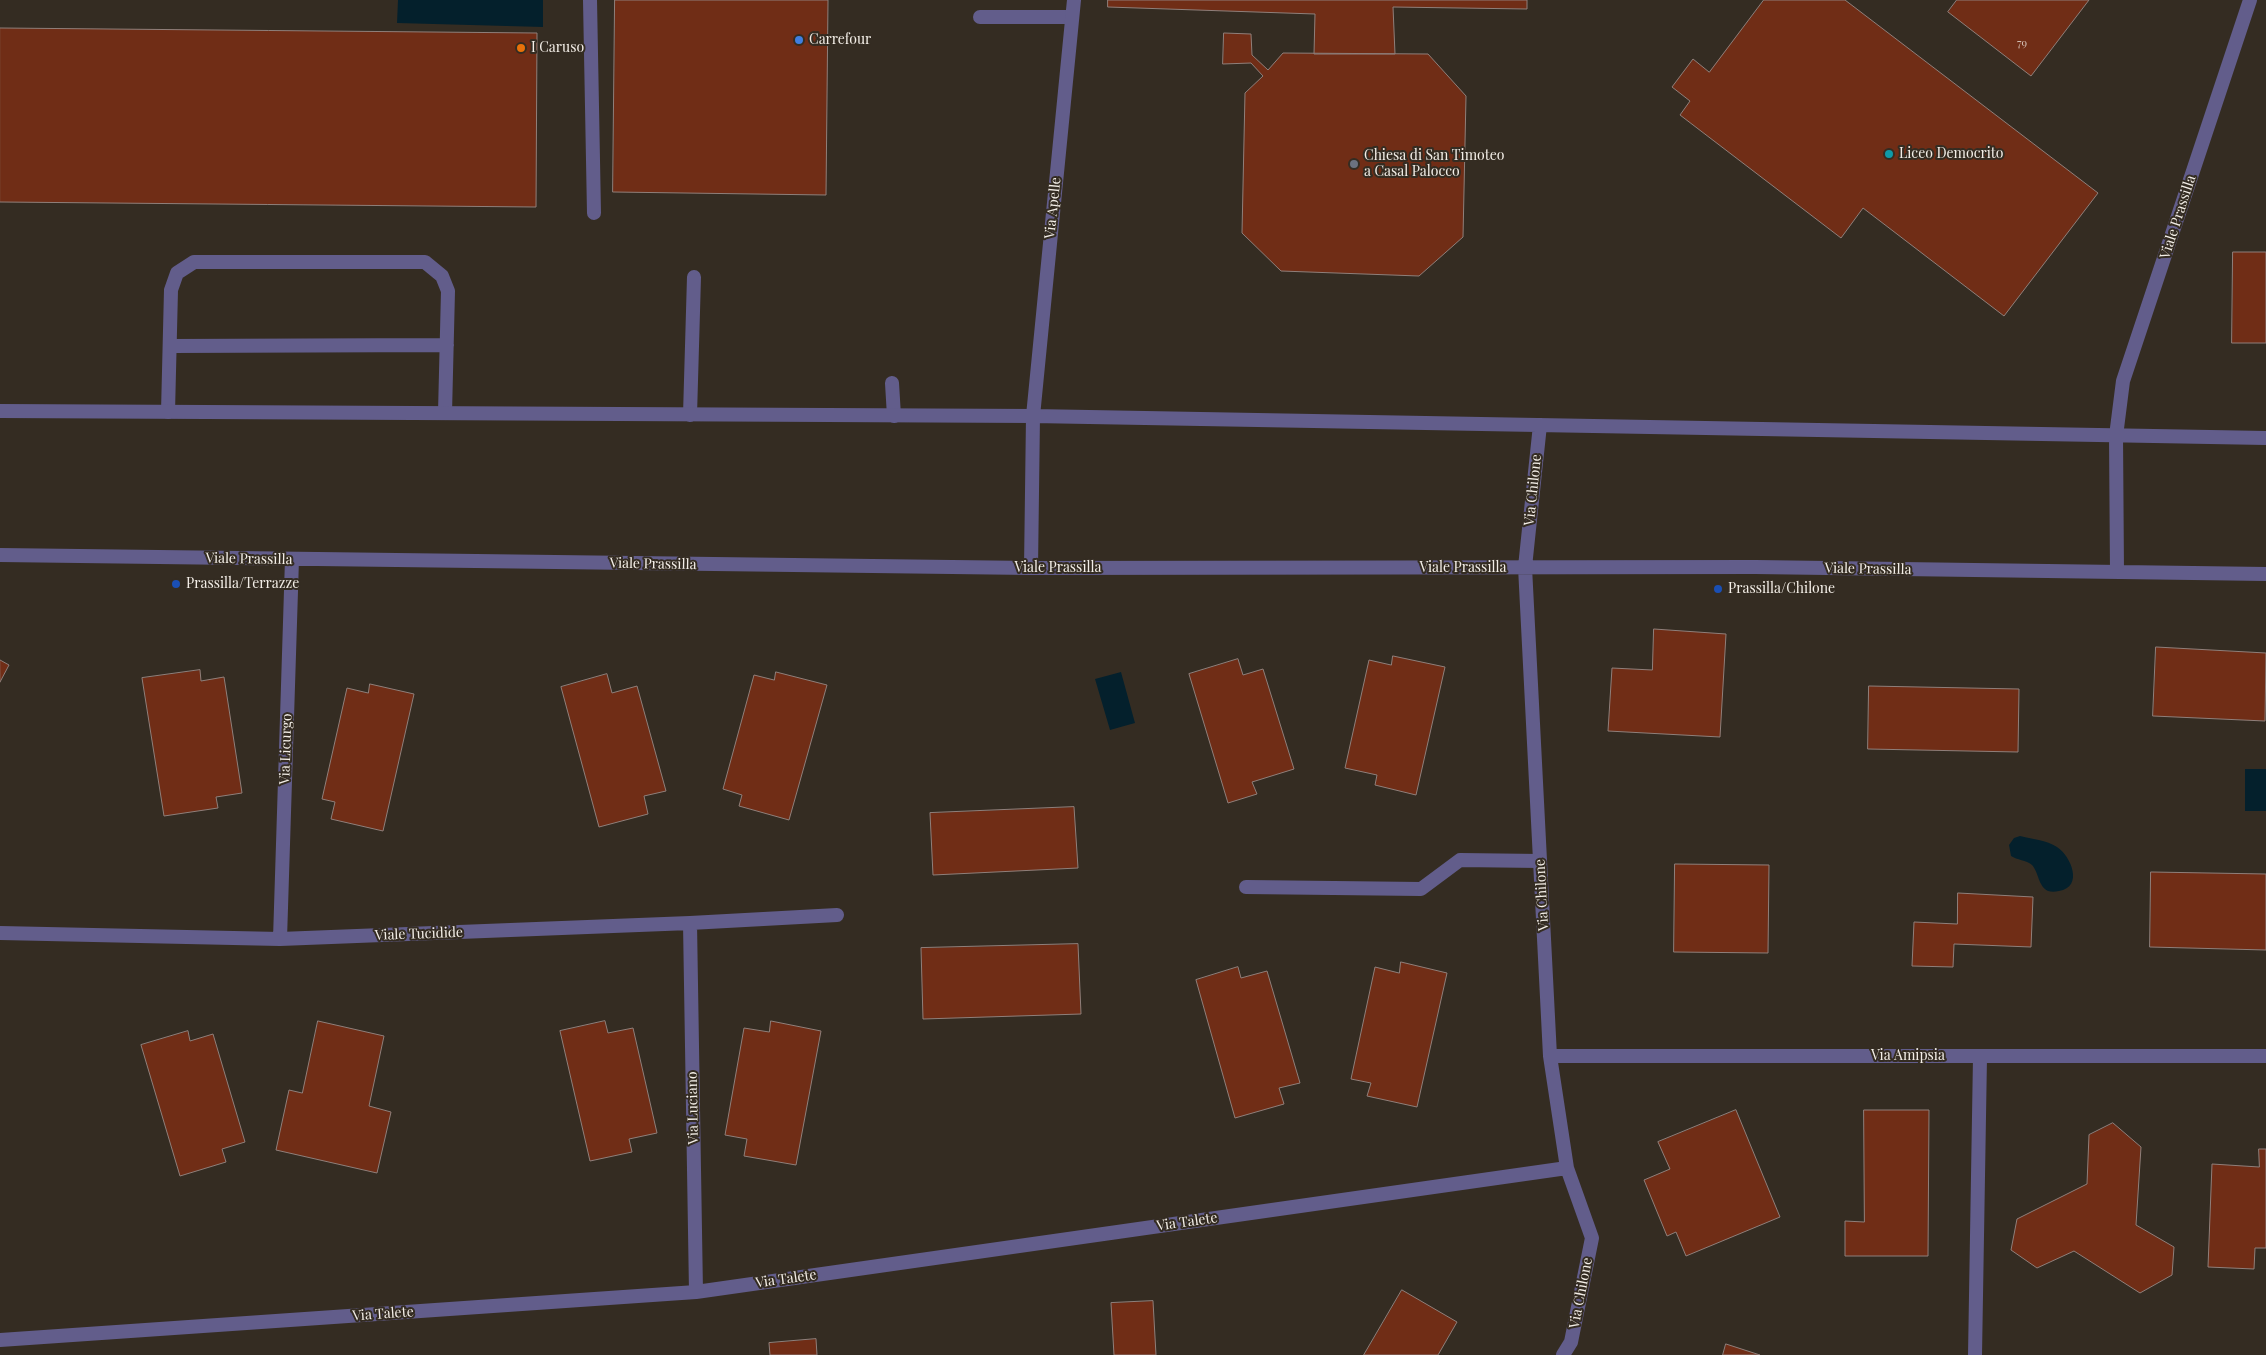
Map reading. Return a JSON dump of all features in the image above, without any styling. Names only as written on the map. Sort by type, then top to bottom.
[{"type":"street","points":[[590,0],[594,213]]},
{"type":"street","name":"Via Apelle","points":[[1031,568],[1033,416],[1074,0]]},
{"type":"street","name":"Viale Prassilla","points":[[2117,572],[2116,436],[2123,381],[2250,0]]},
{"type":"street","points":[[980,17],[1072,17]]},
{"type":"street","points":[[168,412],[171,290],[177,273],[194,262],[425,262],[442,276],[448,291],[445,414]]},
{"type":"street","points":[[690,414],[694,277]]},
{"type":"street","points":[[171,346],[447,345]]},
{"type":"street","points":[[892,383],[894,416]]},
{"type":"street","points":[[0,412],[1033,416],[2266,438]]},
{"type":"street","name":"Via Chilone","points":[[1540,425],[1525,568],[1550,1056],[1567,1168],[1592,1238],[1572,1342],[1563,1355]]},
{"type":"street","name":"Viale Prassilla","points":[[0,555],[1031,568],[1755,567],[2266,574]]},
{"type":"street","name":"Via Licurgo","points":[[280,939],[292,559]]},
{"type":"street","points":[[1246,887],[1421,889],[1460,860],[1540,861]]},
{"type":"street","name":"Viale Tucidide","points":[[0,933],[280,939],[690,923],[838,915]]},
{"type":"street","name":"Via Luciano","points":[[690,923],[696,1292]]},
{"type":"street","name":"Via Amipsia","points":[[1550,1056],[2266,1056]]},
{"type":"street","points":[[1975,1355],[1980,1056]]},
{"type":"street","name":"Via Talete","points":[[0,1340],[696,1292],[1567,1168]]},
{"type":"water","points":[[398,0],[543,0],[543,27],[397,23]]},
{"type":"water","points":[[1121,672],[1135,723],[1110,730],[1095,679]]},
{"type":"water","points":[[2245,769],[2266,769],[2266,811],[2245,811]]},
{"type":"water","points":[[2020,836],[2049,843],[2062,851],[2073,871],[2071,884],[2067,888],[2056,892],[2048,891],[2040,883],[2032,865],[2011,856],[2009,845],[2014,838]]},
{"type":"building","points":[[615,0],[828,0],[826,195],[613,192]]},
{"type":"building","points":[[1108,0],[1527,0],[1527,9],[1393,7],[1395,54],[1314,54],[1315,14],[1108,7]]},
{"type":"building","name":"Liceo Democrito","points":[[1764,0],[1845,0],[2098,193],[2004,316],[1863,208],[1841,238],[1680,115],[1690,101],[1672,87],[1693,59],[1709,72]]},
{"type":"building","points":[[1957,0],[2089,0],[2031,76],[1948,12]]},
{"type":"building","points":[[0,28],[537,33],[536,207],[0,202]]},
{"type":"building","name":"Chiesa di San Timoteo a Casal Palocco","points":[[1224,33],[1251,34],[1252,55],[1268,70],[1283,53],[1428,54],[1466,96],[1463,237],[1419,276],[1281,271],[1242,233],[1245,93],[1263,76],[1251,63],[1223,64]]},
{"type":"building","points":[[2233,252],[2266,252],[2266,343],[2232,343]]},
{"type":"building","points":[[1654,629],[1726,634],[1720,737],[1608,731],[1612,668],[1652,670]]},
{"type":"building","points":[[2156,647],[2266,653],[2265,721],[2153,716]]},
{"type":"building","points":[[1393,656],[1445,667],[1416,795],[1375,785],[1377,775],[1345,768],[1369,660],[1391,665]]},
{"type":"building","points":[[1238,659],[1243,675],[1263,669],[1294,769],[1252,782],[1257,794],[1228,803],[1189,674]]},
{"type":"building","points":[[0,660],[9,665],[0,682]]},
{"type":"building","points":[[200,670],[201,681],[224,677],[242,793],[216,797],[218,808],[164,816],[142,678]]},
{"type":"building","points":[[776,672],[827,685],[789,820],[739,806],[742,795],[723,789],[754,675],[774,680]]},
{"type":"building","points":[[607,674],[612,693],[637,686],[666,791],[644,796],[648,814],[599,827],[561,687]]},
{"type":"building","points":[[370,684],[414,694],[383,831],[331,819],[335,802],[322,799],[347,688],[368,693]]},
{"type":"building","points":[[1869,686],[2019,689],[2018,752],[1868,749]]},
{"type":"building","points":[[1074,807],[1078,868],[933,875],[930,813]]},
{"type":"building","points":[[1675,864],[1769,865],[1768,953],[1674,952]]},
{"type":"building","points":[[2151,872],[2266,874],[2266,950],[2150,947]]},
{"type":"building","points":[[1958,893],[2033,897],[2031,947],[1954,944],[1953,967],[1912,966],[1914,922],[1957,924]]},
{"type":"building","points":[[1078,944],[1081,1014],[923,1019],[921,948]]},
{"type":"building","points":[[1401,962],[1447,973],[1417,1107],[1367,1096],[1371,1083],[1351,1079],[1375,967],[1399,973]]},
{"type":"building","points":[[1238,967],[1241,978],[1267,971],[1300,1083],[1279,1088],[1284,1104],[1235,1118],[1196,980]]},
{"type":"building","points":[[318,1021],[384,1036],[369,1106],[391,1112],[377,1173],[276,1150],[289,1090],[302,1093]]},
{"type":"building","points":[[605,1021],[608,1033],[633,1028],[657,1133],[629,1139],[632,1152],[590,1161],[560,1031]]},
{"type":"building","points":[[771,1021],[821,1031],[796,1165],[744,1156],[747,1139],[725,1135],[744,1028],[769,1032]]},
{"type":"building","points":[[188,1031],[190,1041],[213,1034],[245,1142],[222,1149],[226,1162],[180,1176],[141,1045]]},
{"type":"building","points":[[1736,1110],[1780,1217],[1686,1256],[1676,1232],[1667,1236],[1644,1180],[1670,1169],[1658,1142]]},
{"type":"building","points":[[1864,1110],[1929,1110],[1928,1256],[1845,1256],[1845,1221],[1864,1222]]},
{"type":"building","points":[[2113,1123],[2141,1147],[2136,1225],[2174,1247],[2172,1275],[2140,1293],[2074,1251],[2037,1268],[2011,1250],[2017,1219],[2087,1184],[2089,1135]]},
{"type":"building","points":[[2259,1149],[2266,1149],[2266,1248],[2255,1248],[2254,1269],[2208,1267],[2212,1164],[2259,1167]]},
{"type":"building","points":[[1402,1290],[1457,1322],[1438,1355],[1364,1355]]},
{"type":"building","points":[[1153,1301],[1156,1355],[1114,1355],[1111,1303]]},
{"type":"building","points":[[816,1339],[817,1355],[770,1355],[769,1343]]},
{"type":"building","points":[[1726,1344],[1760,1355],[1723,1355]]},
{"type":"place","name":"Carrefour","points":[[799,40]]},
{"type":"place","name":"I Caruso","points":[[521,48]]},
{"type":"place","name":"Liceo Democrito","points":[[1889,154]]},
{"type":"place","name":"Chiesa di San Timoteo a Casal Palocco","points":[[1354,164]]},
{"type":"place","name":"Prassilla/Terrazze","points":[[176,584]]},
{"type":"place","name":"Prassilla/Chilone","points":[[1718,589]]}]
